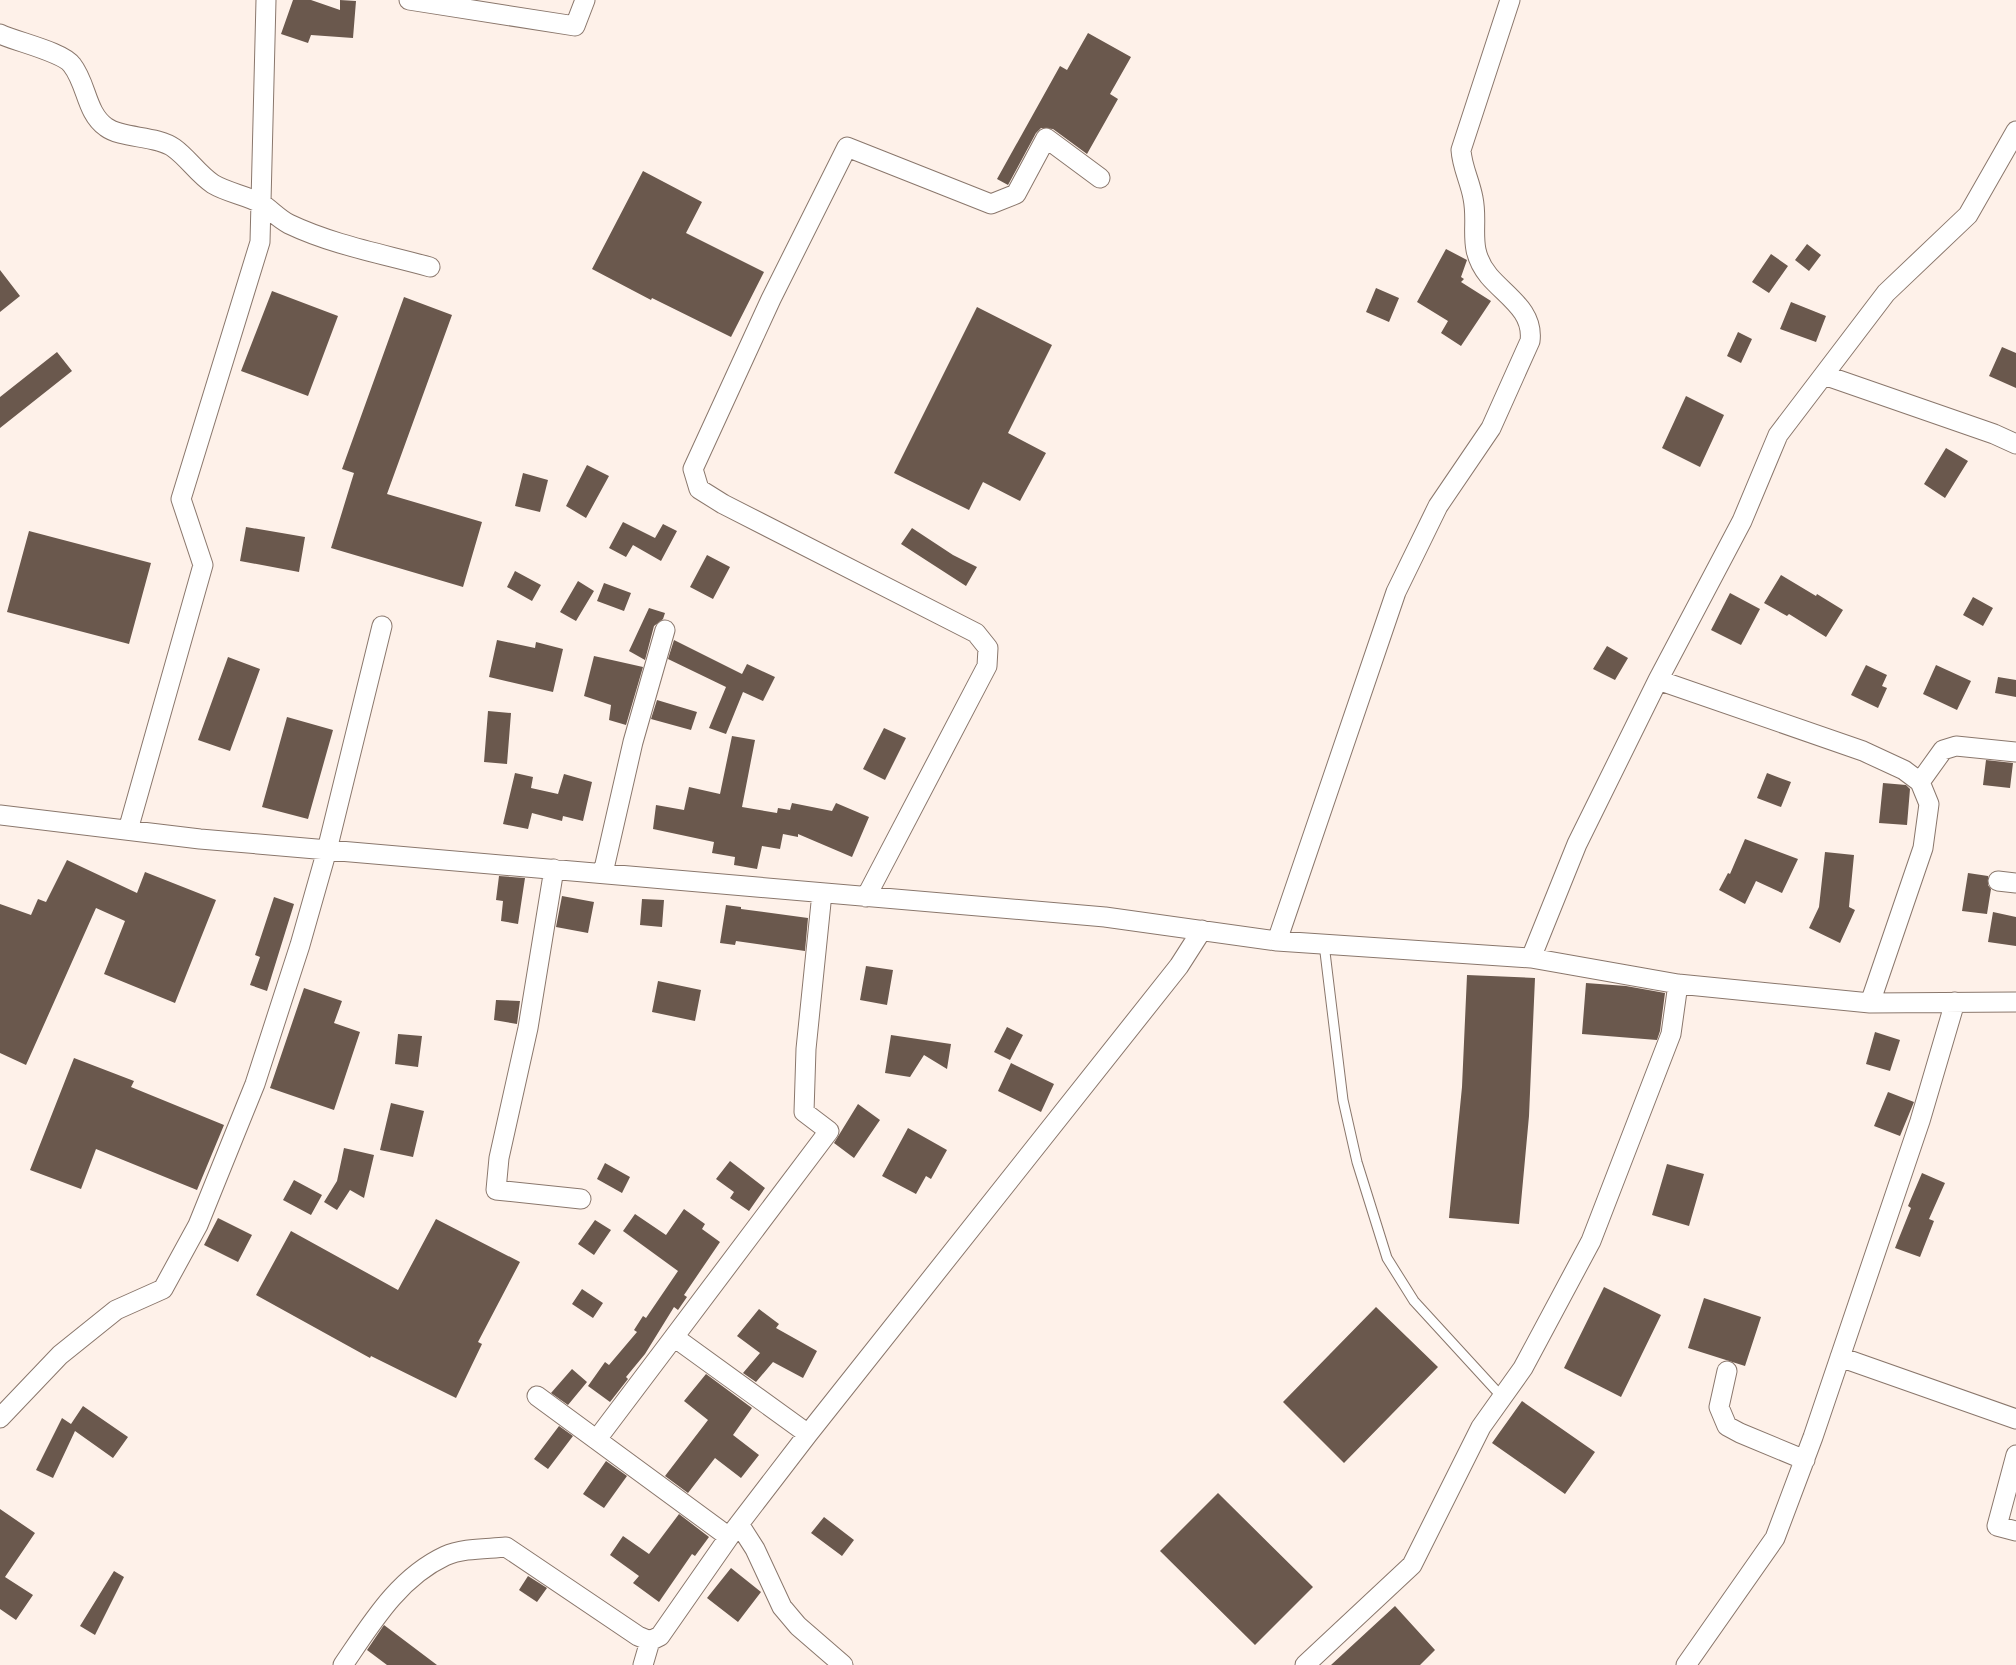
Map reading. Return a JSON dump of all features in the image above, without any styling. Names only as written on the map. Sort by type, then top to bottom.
[{"type":"street","points":[[128,830],[202,565],[181,499],[260,242],[266,0]]},
{"type":"street","points":[[409,0],[574,26],[585,0]]},
{"type":"street","points":[[1277,941],[1396,592],[1438,506],[1491,428],[1530,341],[1532,329],[1529,318],[1489,276],[1480,263],[1473,231],[1474,201],[1470,183],[1462,164],[1461,150],[1510,0]]},
{"type":"street","points":[[0,34],[14,41],[51,52],[71,63],[81,80],[94,114],[106,128],[159,141],[174,148],[212,183],[232,194],[261,204],[286,223],[312,234],[430,267]]},
{"type":"street","points":[[1532,958],[1577,844],[1658,680],[1742,521],[1778,435],[1886,293],[1968,215],[2016,131]]},
{"type":"street","points":[[866,897],[987,666],[988,648],[976,633],[699,489],[693,469],[771,299],[847,147],[990,204],[1016,194],[1046,138],[1100,178]]},
{"type":"street","points":[[1824,375],[1994,434],[2016,444]]},
{"type":"street","points":[[0,1418],[60,1355],[116,1310],[163,1289],[198,1225],[255,1084],[300,945],[327,850],[382,626]]},
{"type":"street","points":[[603,873],[633,742],[665,630]]},
{"type":"street","points":[[1658,680],[1863,751],[1904,770],[1920,782],[1929,804],[1923,848],[1870,1003]]},
{"type":"street","points":[[1920,782],[1942,750],[1956,746],[2016,752]]},
{"type":"street","points":[[0,815],[200,839],[1105,917],[1277,941],[1532,958],[1678,984],[1870,1003],[2016,1002]]},
{"type":"street","points":[[554,869],[528,1028],[500,1158],[496,1190],[581,1199]]},
{"type":"street","points":[[597,1439],[829,1131],[804,1112],[806,1049],[822,893]]},
{"type":"street","points":[[642,1665],[650,1641],[660,1636],[734,1531],[808,1434],[1179,966],[1202,930]]},
{"type":"street","points":[[1305,1665],[1412,1565],[1481,1427],[1523,1368],[1591,1241],[1671,1034],[1678,984]]},
{"type":"street","points":[[1686,1665],[1776,1538],[1805,1460],[1920,1121],[1955,1002]]},
{"type":"street","points":[[674,1337],[808,1434]]},
{"type":"street","points":[[1840,1357],[2016,1418]]},
{"type":"street","points":[[1727,1371],[1720,1407],[1727,1426],[1805,1460]]},
{"type":"street","points":[[537,1396],[597,1439],[734,1531],[756,1549],[782,1607],[798,1626],[843,1665]]},
{"type":"street","points":[[2016,1455],[1997,1526],[2016,1531]]},
{"type":"street","points":[[343,1665],[384,1604],[424,1568],[446,1555],[470,1550],[506,1547],[638,1636],[650,1641]]},
{"type":"lane","points":[[1324,943],[1343,1100],[1357,1162],[1387,1258],[1414,1301],[1502,1397]]},
{"type":"building","points":[[293,0],[311,0],[340,10],[340,0],[356,1],[353,38],[311,35],[308,43],[281,34]]},
{"type":"building","points":[[1088,33],[1131,57],[1110,94],[1118,99],[1087,154],[1053,129],[1041,128],[1036,133],[1008,185],[997,179],[1060,66],[1067,70]]},
{"type":"building","points":[[643,171],[702,202],[686,233],[764,272],[731,337],[652,298],[651,300],[592,269]]},
{"type":"building","points":[[1807,244],[1821,255],[1809,271],[1795,260]]},
{"type":"building","points":[[1446,249],[1467,260],[1461,277],[1464,279],[1461,282],[1491,301],[1461,346],[1441,333],[1448,321],[1417,302]]},
{"type":"building","points":[[1771,254],[1788,266],[1769,293],[1752,282]]},
{"type":"building","points":[[0,270],[20,296],[0,312]]},
{"type":"building","points":[[1376,288],[1399,298],[1389,322],[1366,312]]},
{"type":"building","points":[[272,291],[338,316],[308,396],[241,371]]},
{"type":"building","points":[[404,297],[452,315],[387,494],[482,522],[463,587],[331,548],[354,473],[342,469]]},
{"type":"building","points":[[1791,302],[1826,316],[1816,342],[1780,329]]},
{"type":"building","points":[[977,307],[1052,345],[1008,433],[1046,453],[1020,501],[983,482],[969,510],[894,473]]},
{"type":"building","points":[[1738,332],[1752,339],[1741,363],[1727,356]]},
{"type":"building","points":[[2002,347],[2016,353],[2016,388],[1989,376]]},
{"type":"building","points":[[57,352],[72,371],[0,428],[0,397]]},
{"type":"building","points":[[1686,396],[1724,415],[1700,467],[1662,448]]},
{"type":"building","points":[[1946,448],[1968,461],[1945,498],[1924,484]]},
{"type":"building","points":[[587,465],[609,476],[586,518],[566,506]]},
{"type":"building","points":[[523,473],[548,480],[540,512],[515,506]]},
{"type":"building","points":[[623,522],[655,538],[663,524],[677,531],[661,561],[633,545],[626,557],[609,548]]},
{"type":"building","points":[[246,527],[305,537],[299,572],[240,561]]},
{"type":"building","points":[[912,528],[953,555],[977,567],[966,586],[901,544]]},
{"type":"building","points":[[29,531],[151,563],[129,644],[7,612]]},
{"type":"building","points":[[707,555],[730,567],[713,599],[690,587]]},
{"type":"building","points":[[515,571],[541,585],[532,601],[507,587]]},
{"type":"building","points":[[1781,575],[1843,610],[1826,637],[1789,614],[1787,616],[1764,603]]},
{"type":"building","points":[[578,581],[594,591],[576,621],[560,612]]},
{"type":"building","points":[[604,583],[631,593],[624,611],[597,601]]},
{"type":"building","points":[[1730,593],[1760,609],[1741,645],[1711,630]]},
{"type":"building","points":[[1973,597],[1993,608],[1983,626],[1963,615]]},
{"type":"building","points":[[649,608],[665,613],[663,619],[654,626],[645,660],[629,651]]},
{"type":"building","points":[[497,640],[535,648],[536,642],[563,649],[553,692],[489,677]]},
{"type":"building","points":[[674,640],[742,674],[747,664],[775,677],[763,701],[743,692],[726,734],[709,728],[726,687],[668,659]]},
{"type":"building","points":[[1607,646],[1628,658],[1615,680],[1593,669]]},
{"type":"building","points":[[594,656],[643,667],[626,725],[609,720],[611,705],[584,696]]},
{"type":"building","points":[[228,657],[260,669],[230,751],[198,740]]},
{"type":"building","points":[[1866,665],[1887,675],[1882,686],[1887,688],[1878,708],[1851,695]]},
{"type":"building","points":[[1936,665],[1971,681],[1957,710],[1923,694]]},
{"type":"building","points":[[1998,677],[2016,680],[2016,697],[1995,693]]},
{"type":"building","points":[[657,700],[697,712],[691,730],[651,719]]},
{"type":"building","points":[[488,711],[511,713],[507,764],[484,762]]},
{"type":"building","points":[[287,717],[333,730],[308,819],[262,807]]},
{"type":"building","points":[[884,728],[906,738],[885,780],[863,769]]},
{"type":"building","points":[[732,736],[755,740],[742,807],[777,813],[778,808],[790,810],[792,803],[832,811],[836,803],[869,817],[852,857],[798,834],[798,837],[783,834],[780,849],[762,846],[757,869],[734,865],[735,857],[712,853],[714,842],[653,829],[656,805],[684,810],[689,787],[720,794]]},
{"type":"building","points":[[1986,760],[2013,763],[2010,788],[1983,785]]},
{"type":"building","points":[[515,773],[533,777],[531,788],[558,794],[564,774],[592,782],[583,821],[563,816],[562,821],[532,813],[528,829],[503,824]]},
{"type":"building","points":[[1767,773],[1791,782],[1781,807],[1757,798]]},
{"type":"building","points":[[1883,783],[1906,785],[1910,789],[1907,825],[1879,823]]},
{"type":"building","points":[[1745,839],[1798,859],[1782,893],[1756,881],[1745,904],[1719,890],[1728,873],[1730,874]]},
{"type":"building","points":[[1825,852],[1854,855],[1849,907],[1855,910],[1840,943],[1809,928],[1819,907]]},
{"type":"building","points":[[67,860],[137,893],[145,872],[216,900],[175,1003],[104,974],[125,921],[96,908],[26,1065],[0,1053],[0,904],[31,915],[38,899],[46,902]]},
{"type":"building","points":[[1968,873],[1988,876],[1988,885],[1991,889],[1987,914],[1962,911]]},
{"type":"building","points":[[499,876],[525,878],[518,924],[501,921],[503,901],[496,900]]},
{"type":"building","points":[[562,896],[594,902],[588,933],[556,927]]},
{"type":"building","points":[[274,897],[294,904],[267,991],[250,985],[260,957],[255,955]]},
{"type":"building","points":[[642,899],[664,900],[662,927],[640,925]]},
{"type":"building","points":[[726,905],[741,907],[741,909],[808,918],[805,951],[736,941],[735,945],[720,943]]},
{"type":"building","points":[[1993,912],[2016,917],[2016,946],[1988,942]]},
{"type":"building","points":[[866,966],[893,970],[887,1005],[860,1000]]},
{"type":"building","points":[[1467,975],[1535,978],[1529,1116],[1519,1224],[1449,1218],[1462,1087]]},
{"type":"building","points":[[658,981],[701,990],[695,1021],[652,1012]]},
{"type":"building","points":[[1586,983],[1626,986],[1665,993],[1657,1040],[1582,1034]]},
{"type":"building","points":[[304,988],[342,1001],[334,1023],[360,1032],[334,1110],[270,1088]]},
{"type":"building","points":[[496,1000],[520,1001],[517,1024],[494,1020]]},
{"type":"building","points":[[1007,1027],[1023,1035],[1010,1060],[994,1052]]},
{"type":"building","points":[[1875,1032],[1900,1040],[1890,1071],[1866,1064]]},
{"type":"building","points":[[398,1034],[422,1036],[418,1067],[395,1064]]},
{"type":"building","points":[[891,1035],[951,1044],[947,1069],[924,1055],[910,1077],[885,1073]]},
{"type":"building","points":[[74,1058],[134,1081],[131,1087],[224,1125],[197,1190],[96,1149],[81,1189],[30,1170]]},
{"type":"building","points":[[1011,1063],[1054,1084],[1041,1112],[998,1091]]},
{"type":"building","points":[[1888,1092],[1914,1102],[1900,1136],[1874,1126]]},
{"type":"building","points":[[391,1103],[424,1111],[413,1157],[380,1150]]},
{"type":"building","points":[[858,1104],[880,1120],[854,1158],[834,1143]]},
{"type":"building","points":[[908,1128],[947,1150],[931,1179],[926,1176],[916,1194],[882,1176]]},
{"type":"building","points":[[344,1148],[374,1155],[364,1198],[350,1190],[337,1210],[324,1202],[337,1181]]},
{"type":"building","points":[[730,1161],[765,1188],[749,1211],[730,1198],[734,1192],[716,1179]]},
{"type":"building","points":[[605,1163],[630,1177],[622,1193],[597,1179]]},
{"type":"building","points":[[1667,1164],[1704,1174],[1689,1226],[1652,1215]]},
{"type":"building","points":[[1922,1173],[1945,1183],[1929,1219],[1934,1221],[1920,1257],[1895,1248],[1911,1208],[1908,1206]]},
{"type":"building","points":[[294,1180],[322,1195],[311,1215],[283,1200]]},
{"type":"building","points":[[684,1209],[705,1224],[702,1229],[720,1242],[684,1295],[687,1297],[678,1310],[674,1307],[645,1354],[626,1377],[628,1379],[610,1402],[588,1386],[605,1362],[609,1365],[637,1332],[634,1330],[643,1316],[646,1318],[678,1271],[623,1231],[635,1214],[666,1235]]},
{"type":"building","points":[[218,1218],[252,1235],[238,1262],[204,1245]]},
{"type":"building","points":[[436,1219],[520,1262],[478,1342],[482,1344],[456,1398],[371,1356],[370,1358],[256,1295],[291,1231],[398,1290]]},
{"type":"building","points":[[595,1220],[611,1230],[594,1255],[578,1244]]},
{"type":"building","points":[[1604,1287],[1661,1315],[1621,1397],[1564,1368]]},
{"type":"building","points":[[582,1289],[603,1303],[593,1318],[572,1304]]},
{"type":"building","points":[[1704,1298],[1761,1317],[1745,1366],[1688,1348]]},
{"type":"building","points":[[1376,1307],[1438,1367],[1344,1463],[1283,1402]]},
{"type":"building","points":[[759,1309],[779,1324],[776,1328],[817,1351],[803,1378],[773,1362],[756,1382],[743,1373],[760,1353],[737,1336]]},
{"type":"building","points":[[572,1369],[587,1382],[568,1405],[551,1393]]},
{"type":"building","points":[[706,1374],[752,1408],[733,1435],[759,1455],[741,1478],[715,1458],[688,1493],[665,1476],[708,1420],[684,1401]]},
{"type":"building","points":[[1522,1401],[1595,1452],[1565,1494],[1492,1443]]},
{"type":"building","points":[[83,1406],[128,1437],[113,1458],[75,1431],[53,1478],[36,1470],[62,1418],[71,1424]]},
{"type":"building","points":[[559,1426],[573,1436],[548,1469],[534,1459]]},
{"type":"building","points":[[606,1461],[627,1476],[604,1508],[583,1494]]},
{"type":"building","points":[[1218,1493],[1313,1587],[1255,1645],[1160,1551]]},
{"type":"building","points":[[0,1509],[35,1533],[5,1577],[33,1595],[16,1620],[0,1609]]},
{"type":"building","points":[[679,1514],[709,1537],[695,1556],[692,1554],[659,1602],[633,1583],[639,1576],[610,1555],[623,1536],[649,1554]]},
{"type":"building","points":[[824,1517],[854,1540],[842,1556],[811,1533]]},
{"type":"building","points":[[731,1568],[761,1592],[738,1622],[707,1598]]},
{"type":"building","points":[[114,1571],[124,1577],[95,1635],[80,1626]]},
{"type":"building","points":[[528,1576],[547,1588],[537,1602],[519,1590]]},
{"type":"building","points":[[1395,1606],[1435,1650],[1420,1665],[1331,1665]]},
{"type":"building","points":[[384,1625],[437,1665],[387,1665],[367,1650]]}]
